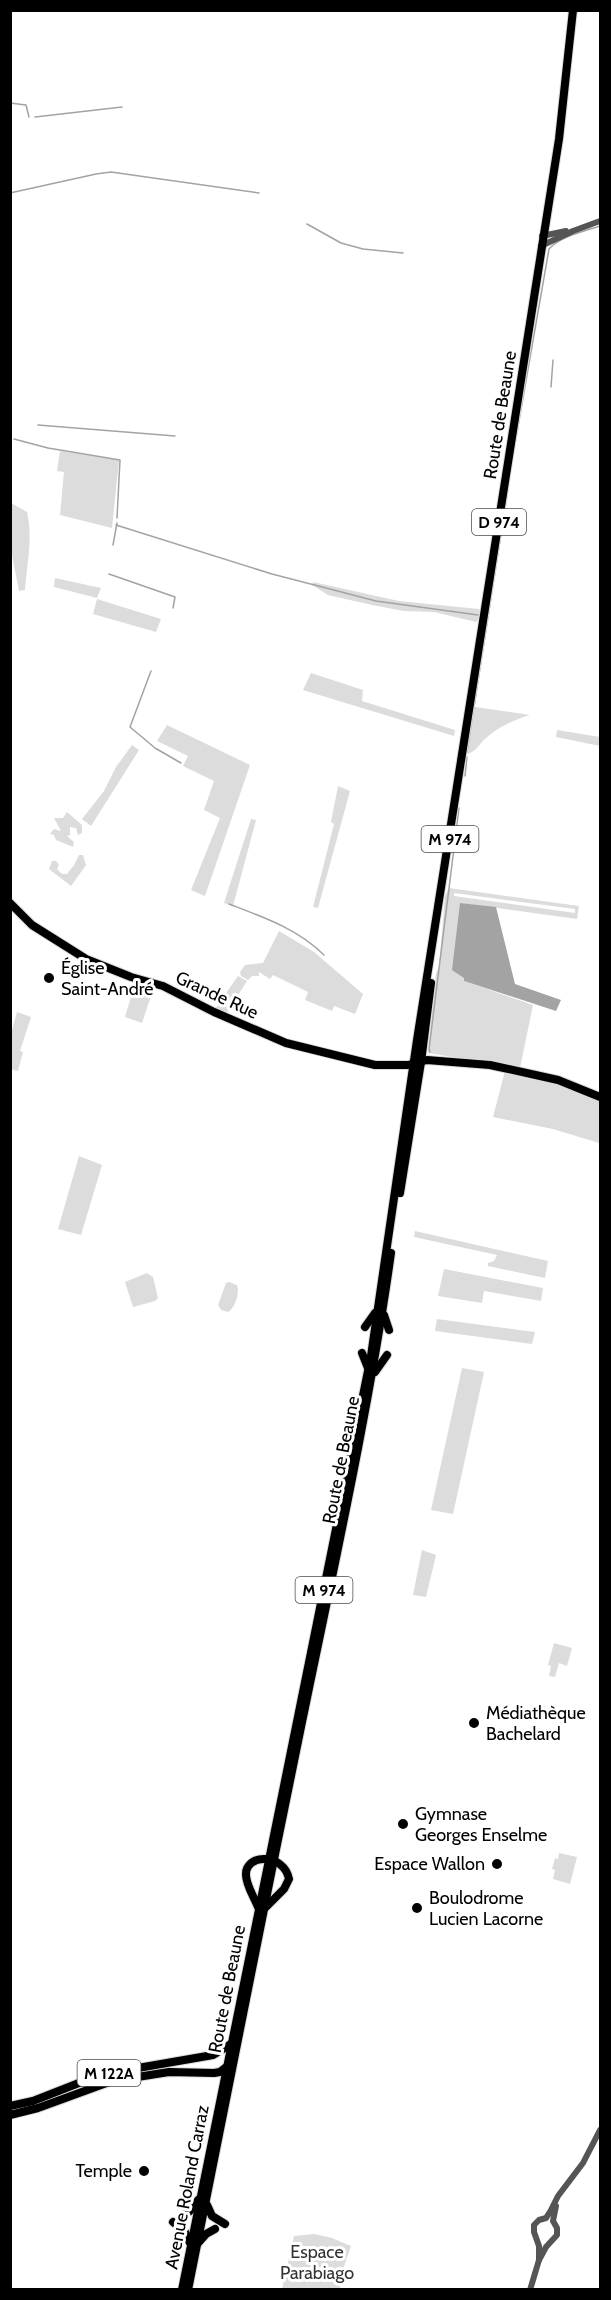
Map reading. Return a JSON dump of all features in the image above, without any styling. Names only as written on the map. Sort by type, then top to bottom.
[{"type":"main road","name":"Route de Beaune","points":[[225,2108],[264,1893],[274,1861],[274,1843],[370,1372],[430,995],[435,930],[565,93],[573,10]]},
{"type":"main road","name":"Grande Rue","points":[[10,903],[32,926],[95,964],[163,986],[214,1012],[286,1042],[369,1065],[394,1066],[427,1060],[490,1065],[558,1080],[600,1097]]},
{"type":"main road","points":[[365,1327],[380,1310],[389,1330]]},
{"type":"main road","points":[[362,1353],[370,1372],[387,1355]]},
{"type":"main road","points":[[261,1909],[246,1878],[246,1870],[250,1863],[257,1860],[274,1843]]},
{"type":"main road","points":[[257,1860],[274,1861],[274,1843]]},
{"type":"main road","name":"Route de Beaune","points":[[222,2091],[261,1909],[284,1889],[289,1880],[286,1869],[274,1861]]},
{"type":"main road","points":[[249,1885],[264,1893],[280,1892]]},
{"type":"main road","name":"M 122A","points":[[10,2106],[39,2099],[109,2073],[213,2055],[231,2044]]},
{"type":"main road","points":[[213,2055],[223,2062],[231,2076]]},
{"type":"main road","name":"M 122A","points":[[10,2115],[38,2108],[112,2081],[169,2072],[219,2072],[235,2061]]},
{"type":"main road","points":[[209,2073],[217,2081],[222,2091]]},
{"type":"main road","name":"Avenue Roland Carraz","points":[[182,2289],[202,2220],[203,2198],[222,2091]]},
{"type":"main road","name":"Avenue Roland Carraz","points":[[188,2289],[194,2245],[194,2226],[225,2108]]},
{"type":"main road","points":[[182,2216],[203,2198],[210,2214],[225,2224]]},
{"type":"main road","points":[[172,2222],[185,2232],[194,2245],[215,2229]]},
{"type":"street","points":[[541,246],[600,221]]},
{"type":"street","points":[[544,222],[556,233]]},
{"type":"street","points":[[542,236],[573,231]]},
{"type":"street","points":[[546,2218],[558,2196],[580,2169],[600,2130]]},
{"type":"street","points":[[537,2238],[543,2242],[550,2241],[558,2232],[553,2221],[558,2196]]},
{"type":"street","points":[[539,2260],[534,2225],[546,2218],[553,2221]]},
{"type":"street","points":[[530,2289],[539,2260],[550,2241]]},
{"type":"green space","points":[[60,451],[119,460],[112,528],[60,515],[64,472],[57,471]]},
{"type":"green space","points":[[11,503],[27,512],[30,531],[25,590],[19,591],[11,550]]},
{"type":"green space","points":[[55,578],[101,588],[97,598],[54,587]]},
{"type":"green space","points":[[313,582],[399,601],[479,609],[480,618],[476,622],[434,612],[404,611],[372,605],[328,595],[312,585]]},
{"type":"green space","points":[[97,599],[161,619],[156,632],[93,614]]},
{"type":"green space","points":[[311,673],[363,690],[362,701],[455,730],[454,736],[303,690]]},
{"type":"green space","points":[[475,707],[530,715],[496,730],[475,750],[467,754]]},
{"type":"green space","points":[[167,725],[250,765],[205,896],[191,890],[220,818],[204,810],[214,781],[183,766],[188,756],[157,741]]},
{"type":"green space","points":[[557,730],[600,737],[600,746],[556,737]]},
{"type":"green space","points":[[132,745],[139,750],[91,826],[82,819],[104,791],[116,767]]},
{"type":"green space","points":[[338,786],[350,791],[318,908],[313,907],[334,824],[331,822]]},
{"type":"green space","points":[[67,812],[82,825],[82,833],[78,835],[76,828],[70,827],[70,835],[67,836],[74,842],[73,847],[56,840],[54,835],[50,834],[54,829],[61,831],[54,818],[63,818]]},
{"type":"green space","points":[[251,819],[256,820],[233,906],[224,903]]},
{"type":"green space","points":[[79,855],[83,855],[86,865],[71,886],[49,869],[52,861],[56,861],[59,865],[57,869],[62,874],[67,874]]},
{"type":"green space","points":[[449,888],[579,906],[577,919],[460,903],[464,981],[533,1005],[520,1068],[428,1053],[445,896]],"holes":[[[454,893],[575,909],[575,913],[454,896]]]},
{"type":"green space","points":[[279,931],[314,952],[363,994],[355,1014],[334,1006],[332,1011],[305,1000],[308,992],[273,975],[270,979],[259,972],[259,976],[252,976],[248,980],[241,976],[240,972],[245,965],[263,963]]},
{"type":"green space","points":[[238,976],[247,981],[226,1014],[215,1009]]},
{"type":"green space","points":[[133,990],[151,996],[142,1023],[125,1017]]},
{"type":"green space","points":[[17,1012],[31,1017],[20,1051],[23,1052],[18,1071],[10,1069],[11,1034]]},
{"type":"green space","points":[[505,1071],[566,1086],[600,1101],[599,1143],[553,1129],[493,1117]]},
{"type":"green space","points":[[79,1156],[102,1165],[81,1235],[58,1229]]},
{"type":"green space","points":[[415,1231],[548,1261],[545,1278],[488,1266],[488,1263],[494,1261],[497,1255],[414,1237]]},
{"type":"green space","points":[[444,1269],[543,1288],[541,1301],[484,1291],[482,1303],[438,1296]]},
{"type":"green space","points":[[147,1273],[153,1277],[158,1298],[155,1301],[133,1307],[125,1282]]},
{"type":"green space","points":[[226,1283],[237,1285],[238,1292],[235,1304],[228,1312],[221,1310],[218,1305]]},
{"type":"green space","points":[[437,1319],[535,1332],[532,1344],[435,1331]]},
{"type":"green space","points":[[462,1368],[484,1372],[453,1514],[431,1510]]},
{"type":"green space","points":[[422,1550],[436,1555],[426,1597],[413,1595]]},
{"type":"green space","points":[[554,1643],[572,1648],[567,1666],[559,1663],[555,1677],[549,1676],[551,1666],[548,1665]]},
{"type":"green space","points":[[559,1853],[577,1857],[570,1884],[553,1879],[555,1870],[552,1869]]},
{"type":"green space","name":"Espace Parabiago","points":[[314,2234],[351,2246],[341,2275],[340,2289],[282,2289],[294,2236]]},
{"type":"shaded area","points":[[460,903],[496,907],[515,984],[561,1000],[556,1011],[464,981],[464,978],[452,970]]},
{"type":"waterway","points":[[10,103],[26,105],[29,117]]},
{"type":"waterway","points":[[35,117],[122,107]]},
{"type":"waterway","points":[[10,193],[111,172],[259,193]]},
{"type":"waterway","points":[[307,224],[341,243],[363,249],[403,253]]},
{"type":"waterway","points":[[509,478],[549,249],[566,238],[600,226]]},
{"type":"waterway","points":[[551,387],[553,360]]},
{"type":"waterway","points":[[38,425],[175,436]]},
{"type":"waterway","points":[[14,439],[48,448],[120,460],[117,518]]},
{"type":"waterway","points":[[467,752],[508,489]]},
{"type":"waterway","points":[[113,545],[117,523]]},
{"type":"waterway","points":[[116,525],[272,574],[376,601],[478,615]]},
{"type":"waterway","points":[[109,574],[175,597],[173,608]]},
{"type":"waterway","points":[[151,671],[130,727],[155,748],[181,763]]},
{"type":"waterway","points":[[465,776],[467,757]]},
{"type":"waterway","points":[[430,1052],[459,808]]},
{"type":"waterway","points":[[229,904],[291,931],[324,955]]},
{"type":"place","name":"Église Saint-André","points":[[49,978]]},
{"type":"place","name":"Médiathèque Bachelard","points":[[474,1723]]},
{"type":"place","name":"Gymnase Georges Enselme","points":[[403,1824]]},
{"type":"place","name":"Espace Wallon","points":[[497,1864]]},
{"type":"place","name":"Boulodrome Lucien Lacorne","points":[[417,1908]]},
{"type":"place","name":"Temple","points":[[144,2171]]}]
